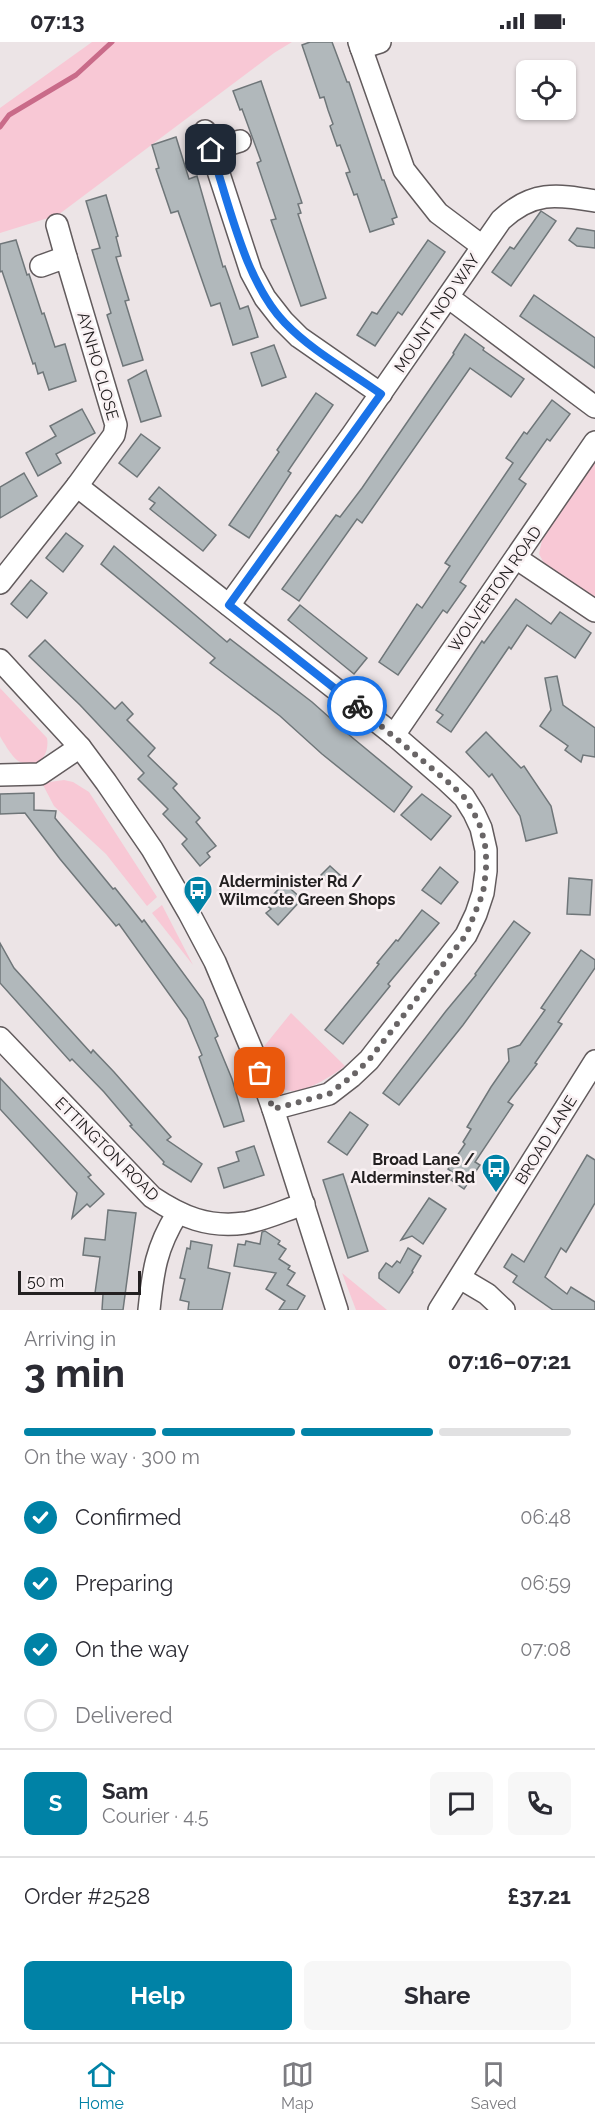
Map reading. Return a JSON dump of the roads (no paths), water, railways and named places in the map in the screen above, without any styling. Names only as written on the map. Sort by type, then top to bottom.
[{"type":"street","points":[[367,44],[404,170],[438,213],[482,246]]},
{"type":"street","points":[[240,141],[208,140],[251,272],[265,298],[299,337],[381,394]]},
{"type":"street","name":"MOUNT NOD WAY","points":[[229,605],[381,394],[501,220],[512,209],[526,201],[554,195],[595,201]]},
{"type":"street","name":"AYNHO CLOSE","points":[[0,583],[77,486],[114,435],[116,425],[57,225]]},
{"type":"street","points":[[41,266],[66,257]]},
{"type":"street","points":[[447,297],[595,407]]},
{"type":"street","name":"WOLVERTON ROAD","points":[[394,735],[595,442]]},
{"type":"street","points":[[77,486],[394,735],[464,797],[481,828],[486,850],[483,893],[466,935],[369,1060],[351,1077],[329,1094],[273,1109]]},
{"type":"street","points":[[516,558],[595,611]]},
{"type":"street","points":[[0,660],[80,747],[106,782],[152,849],[215,962],[244,1030],[273,1109],[337,1310]]},
{"type":"street","points":[[0,776],[40,774],[80,747]]},
{"type":"street","name":"ETTINGTON ROAD","points":[[0,1038],[152,1197],[177,1214],[199,1221],[224,1224],[247,1223],[304,1204]]},
{"type":"street","name":"BROAD LANE","points":[[439,1310],[595,1061]]},
{"type":"street","points":[[149,1310],[156,1259],[163,1237],[177,1214]]},
{"type":"street","points":[[460,1278],[487,1294],[504,1310]]},
{"type":"waterway","points":[[0,127],[9,115],[76,75],[112,42]]},
{"type":"place","name":"Alderminister Rd / Wilmcote Green Shops","points":[[198,916]]},
{"type":"place","name":"Broad Lane / Alderminster Rd","points":[[496,1194]]}]
